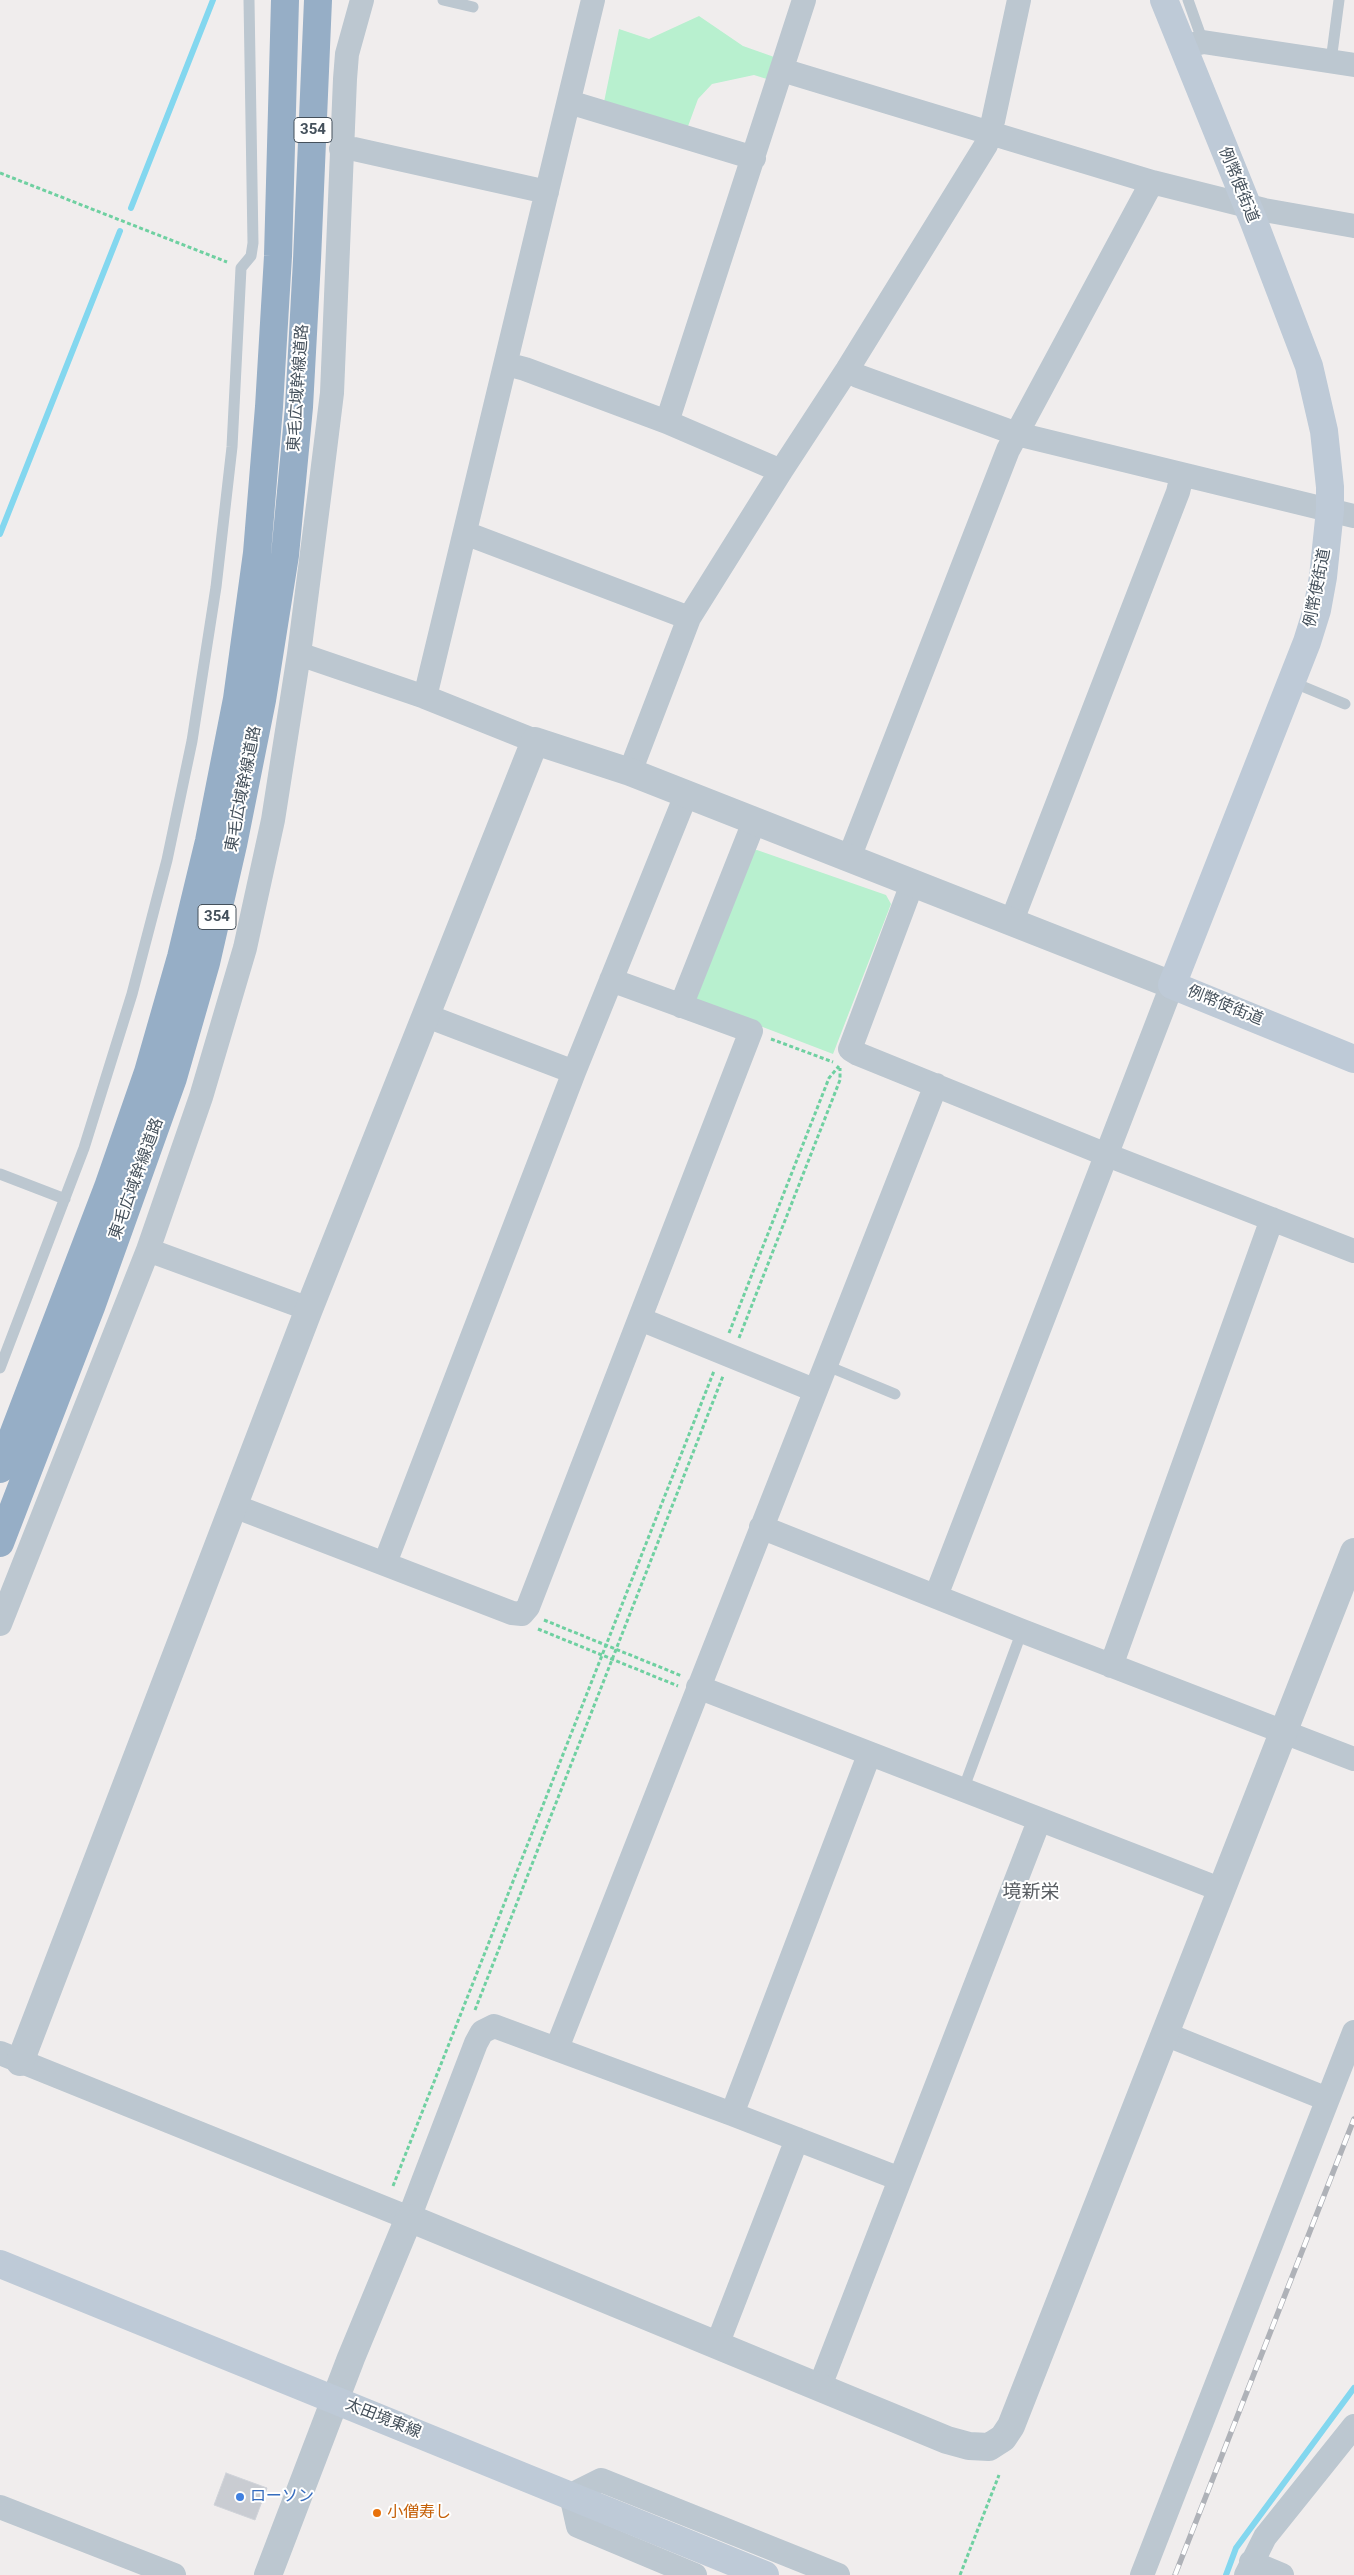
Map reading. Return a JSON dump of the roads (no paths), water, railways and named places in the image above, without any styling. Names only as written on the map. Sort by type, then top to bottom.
[{"type":"highway","name":"東毛広域幹線道路","points":[[0,1469],[105,1196],[148,1072],[181,957],[209,841],[237,699],[257,553],[269,407],[278,256],[285,0]]},
{"type":"highway","name":"東毛広域幹線道路","points":[[0,1543],[98,1288],[173,1078],[206,963],[233,845],[262,700],[286,555],[299,407],[318,0]]},
{"type":"main road","name":"例幣使街道","points":[[1164,0],[1193,44],[1246,205],[1292,318],[1318,399],[1328,462],[1342,513],[1317,610],[1292,682],[1172,985],[1353,1056]]},
{"type":"main road","name":"太田境東線","points":[[0,2264],[765,2575]]},
{"type":"street","points":[[0,1624],[148,1250],[200,1098],[245,948],[273,820],[299,654],[332,393],[341,148],[347,54],[362,0]]},
{"type":"street","points":[[425,697],[593,0]]},
{"type":"street","points":[[667,422],[804,0]]},
{"type":"street","points":[[630,772],[689,618],[847,370],[986,145],[1019,0]]},
{"type":"street","points":[[1193,44],[1343,63]]},
{"type":"street","points":[[782,70],[1152,182],[1246,205],[1354,226]]},
{"type":"street","points":[[569,102],[754,158]]},
{"type":"street","points":[[341,148],[354,149],[547,192]]},
{"type":"street","points":[[849,858],[1008,450],[1152,182]]},
{"type":"street","points":[[506,364],[525,369],[667,422],[781,471]]},
{"type":"street","points":[[847,370],[1017,434],[1342,513]]},
{"type":"street","points":[[1011,923],[1178,492],[1182,475]]},
{"type":"street","points":[[465,533],[689,618]]},
{"type":"street","points":[[299,654],[425,697],[535,741],[630,772],[1172,985],[1108,1155],[936,1596]]},
{"type":"street","points":[[535,741],[309,1310],[234,1506],[10,2057],[409,2218],[947,2440],[989,2447],[1003,2438],[1011,2426],[1286,1731],[1354,1552]]},
{"type":"street","points":[[385,1563],[574,1072],[686,795]]},
{"type":"street","points":[[681,1006],[754,822]]},
{"type":"street","points":[[233,845],[246,874],[242,891],[252,915]]},
{"type":"street","points":[[912,884],[845,1057],[858,1054],[1108,1155],[1354,1251]]},
{"type":"street","points":[[234,1506],[512,1613],[522,1614],[528,1607],[751,1032],[611,980]]},
{"type":"street","points":[[427,1016],[574,1072]]},
{"type":"street","points":[[557,2048],[814,1390],[936,1085]]},
{"type":"street","points":[[1111,1666],[1272,1219]]},
{"type":"street","points":[[148,1250],[309,1310]]},
{"type":"street","points":[[640,1319],[814,1390]]},
{"type":"street","points":[[761,1527],[1111,1666],[1286,1731],[1354,1759]]},
{"type":"street","points":[[698,1687],[1039,1821],[1222,1890]]},
{"type":"street","points":[[732,2114],[869,1755]]},
{"type":"street","points":[[820,2386],[1039,1821]]},
{"type":"street","points":[[268,2575],[351,2358],[409,2218],[482,2032],[494,2026],[557,2048],[900,2180]]},
{"type":"street","points":[[1142,2575],[1354,2032]]},
{"type":"street","points":[[1165,2034],[1327,2099]]},
{"type":"street","points":[[718,2345],[797,2139]]},
{"type":"street","points":[[1282,2575],[1249,2568],[1265,2537],[1354,2426]]},
{"type":"street","points":[[695,2575],[578,2526],[572,2495],[601,2480],[838,2575]]},
{"type":"street","points":[[0,2507],[174,2575]]},
{"type":"lane","points":[[0,1368],[84,1148],[132,994],[167,860],[192,741],[216,587],[232,447],[241,268],[251,256],[253,243],[249,0]]},
{"type":"lane","points":[[444,0],[473,7]]},
{"type":"lane","points":[[1188,0],[1193,44]]},
{"type":"lane","points":[[1339,0],[1343,63]]},
{"type":"lane","points":[[1292,682],[1345,704]]},
{"type":"lane","points":[[0,1174],[65,1200]]},
{"type":"lane","points":[[825,1365],[895,1394]]},
{"type":"lane","points":[[963,1790],[1022,1631]]},
{"type":"waterway","points":[[131,208],[213,0]]},
{"type":"waterway","points":[[0,534],[120,231]]},
{"type":"waterway","points":[[1226,2575],[1236,2548],[1354,2388]]},
{"type":"railway","points":[[1175,2575],[1354,2119]]},
{"type":"place","name":"ローソン","points":[[240,2497]]},
{"type":"place","name":"小僧寿し","points":[[377,2513]]},
{"type":"district","name":"境新栄","points":[[1031,1893]]}]
